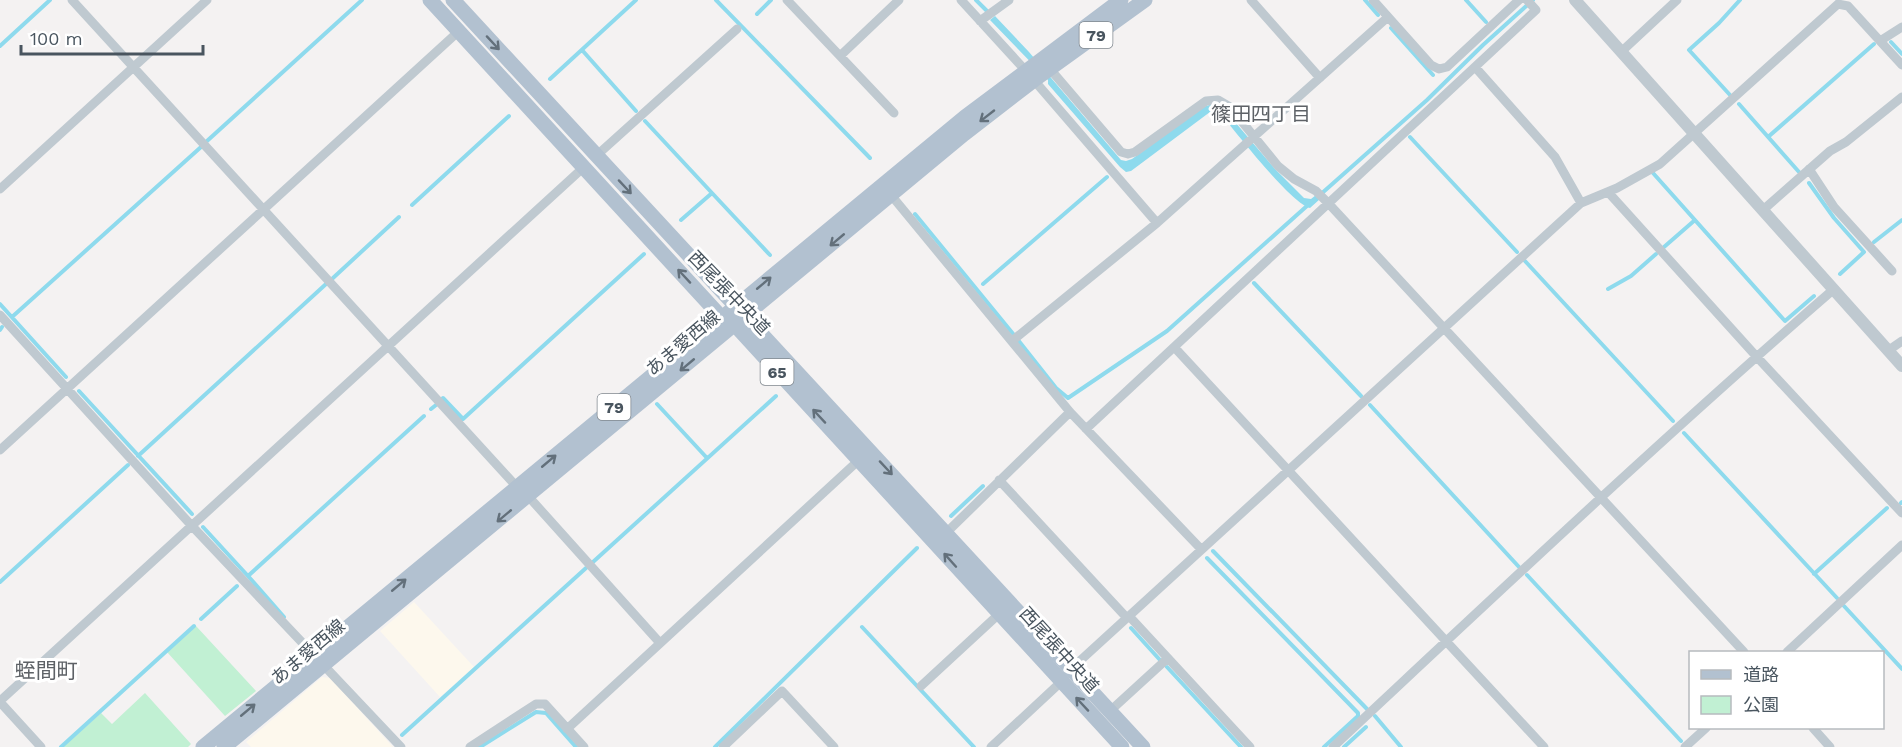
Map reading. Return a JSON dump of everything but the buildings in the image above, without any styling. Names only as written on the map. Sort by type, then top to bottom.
[{"type":"main road","name":"西尾張中央道","points":[[430,0],[584,167],[735,316],[946,533],[1143,747]]},
{"type":"main road","name":"西尾張中央道","points":[[453,0],[596,156],[859,460],[1122,747]]},
{"type":"main road","name":"あま愛西線","points":[[1047,66],[1121,0]]},
{"type":"main road","name":"あま愛西線","points":[[203,747],[319,660],[735,316],[965,117],[1047,66],[1144,0]]},
{"type":"main road","name":"あま愛西線","points":[[735,316],[891,195],[1030,75]]},
{"type":"main road","name":"あま愛西線","points":[[224,747],[319,660]]},
{"type":"street","points":[[72,0],[660,643]]},
{"type":"street","points":[[0,189],[207,0]]},
{"type":"street","points":[[787,0],[894,113]]},
{"type":"street","points":[[840,56],[898,0]]},
{"type":"street","points":[[961,0],[1030,75],[1157,223]]},
{"type":"street","points":[[980,21],[1009,0]]},
{"type":"street","points":[[1251,0],[1320,78]]},
{"type":"street","points":[[1373,0],[1431,65],[1439,69],[1447,67],[1518,0]]},
{"type":"street","points":[[1575,0],[1902,366]]},
{"type":"street","points":[[1621,52],[1677,0]]},
{"type":"street","points":[[1086,429],[1175,348],[1327,201],[1536,10],[1530,3]]},
{"type":"street","points":[[991,747],[1061,682],[1071,669],[1581,202],[1608,192],[1650,171],[1695,135],[1838,4],[1848,6],[1902,65]]},
{"type":"street","points":[[1012,341],[1157,223],[1388,17]]},
{"type":"street","points":[[1880,41],[1902,27]]},
{"type":"street","points":[[596,156],[737,29]]},
{"type":"street","points":[[0,450],[459,32]]},
{"type":"street","points":[[1047,66],[1121,152],[1128,154],[1135,152],[1206,101],[1218,100],[1230,107],[1250,140],[1294,179],[1317,192],[1327,201],[1743,651]]},
{"type":"street","points":[[1475,67],[1555,157],[1581,202]]},
{"type":"street","points":[[1763,210],[1830,151],[1846,142],[1902,97]]},
{"type":"street","points":[[41,747],[0,701],[584,167]]},
{"type":"street","points":[[1809,169],[1834,207],[1892,271]]},
{"type":"street","points":[[1608,192],[1902,513]]},
{"type":"street","points":[[891,195],[1070,412],[1202,549]]},
{"type":"street","points":[[1333,747],[1601,497],[1756,356],[1834,289]]},
{"type":"street","points":[[0,315],[191,525],[401,747]]},
{"type":"street","points":[[1889,350],[1902,341]]},
{"type":"street","points":[[1175,348],[1544,747]]},
{"type":"street","points":[[946,533],[1070,412]]},
{"type":"street","points":[[567,729],[859,460]]},
{"type":"street","points":[[999,480],[1250,747]]},
{"type":"street","points":[[1788,651],[1902,545]]},
{"type":"street","points":[[921,686],[999,614]]},
{"type":"street","points":[[1110,711],[1168,658]]},
{"type":"street","points":[[723,747],[782,691],[828,745]]},
{"type":"street","points":[[470,747],[536,704],[545,704],[584,747]]},
{"type":"street","points":[[1685,747],[1705,729]]},
{"type":"street","points":[[1814,729],[1830,747]]},
{"type":"shaded area","points":[[414,602],[474,667],[440,697],[380,631]]},
{"type":"shaded area","points":[[322,677],[330,678],[393,747],[251,747],[246,742]]},
{"type":"green space","points":[[196,626],[256,691],[225,716],[167,652]]},
{"type":"green space","points":[[145,693],[191,744],[188,747],[63,747],[101,713],[112,724]]},
{"type":"water","points":[[995,16],[1029,52],[1121,160],[1132,159],[1202,108],[1216,105],[1224,109],[1275,169],[1304,198],[1311,199],[1316,195],[1320,199],[1310,208],[1301,203],[1266,168],[1224,118],[1217,113],[1210,112],[1131,171],[1126,172],[1048,84],[1048,80],[990,20]]},
{"type":"waterway","points":[[0,46],[50,0]]},
{"type":"waterway","points":[[207,141],[362,0]]},
{"type":"waterway","points":[[550,79],[636,0]]},
{"type":"waterway","points":[[716,0],[870,158]]},
{"type":"waterway","points":[[757,14],[771,0]]},
{"type":"waterway","points":[[976,0],[987,11]]},
{"type":"waterway","points":[[1365,0],[1378,15]]},
{"type":"waterway","points":[[1466,0],[1486,22]]},
{"type":"waterway","points":[[1321,194],[1427,100],[1533,0]]},
{"type":"waterway","points":[[1730,95],[1689,50],[1740,0]]},
{"type":"waterway","points":[[1391,28],[1433,75]]},
{"type":"waterway","points":[[1891,42],[1902,54]]},
{"type":"waterway","points":[[1768,137],[1874,44]]},
{"type":"waterway","points":[[582,50],[636,111]]},
{"type":"waterway","points":[[1739,104],[1799,172]]},
{"type":"waterway","points":[[412,205],[509,116]]},
{"type":"waterway","points":[[645,121],[712,193]]},
{"type":"waterway","points":[[1410,137],[1517,252]]},
{"type":"waterway","points":[[12,317],[201,147]]},
{"type":"waterway","points":[[1653,173],[1785,321],[1814,296]]},
{"type":"waterway","points":[[983,284],[1107,177]]},
{"type":"waterway","points":[[1809,183],[1834,218],[1864,252]]},
{"type":"waterway","points":[[681,220],[712,193],[770,255]]},
{"type":"waterway","points":[[1018,340],[1056,388],[1068,398],[1167,331],[1308,205]]},
{"type":"waterway","points":[[915,214],[1014,335]]},
{"type":"waterway","points":[[333,278],[399,217]]},
{"type":"waterway","points":[[1664,247],[1695,220]]},
{"type":"waterway","points":[[1874,242],[1902,220]]},
{"type":"waterway","points":[[1840,274],[1864,252]]},
{"type":"waterway","points":[[443,398],[463,419],[644,254]]},
{"type":"waterway","points":[[1608,289],[1631,276],[1656,254]]},
{"type":"waterway","points":[[1525,261],[1673,421]]},
{"type":"waterway","points":[[1254,283],[1361,396]]},
{"type":"waterway","points":[[138,456],[326,284]]},
{"type":"waterway","points":[[0,304],[66,377]]},
{"type":"waterway","points":[[79,391],[192,514]]},
{"type":"waterway","points":[[593,562],[776,396]]},
{"type":"waterway","points":[[657,404],[707,458]]},
{"type":"waterway","points":[[431,409],[436,405]]},
{"type":"waterway","points":[[1370,405],[1519,567]]},
{"type":"waterway","points":[[203,527],[248,576],[424,416]]},
{"type":"waterway","points":[[1684,433],[1837,598]]},
{"type":"waterway","points":[[0,582],[128,465]]},
{"type":"waterway","points":[[951,516],[983,486]]},
{"type":"waterway","points":[[1814,574],[1887,508]]},
{"type":"waterway","points":[[715,747],[917,548]]},
{"type":"waterway","points":[[1213,551],[1367,709]]},
{"type":"waterway","points":[[1207,558],[1358,713],[1358,716],[1324,747]]},
{"type":"waterway","points":[[402,735],[586,568]]},
{"type":"waterway","points":[[1527,575],[1681,741]]},
{"type":"waterway","points":[[248,576],[284,617]]},
{"type":"waterway","points":[[201,619],[237,586]]},
{"type":"waterway","points":[[1844,606],[1902,669]]},
{"type":"waterway","points":[[61,747],[194,626]]},
{"type":"waterway","points":[[862,627],[974,747]]},
{"type":"waterway","points":[[1131,628],[1160,660]]},
{"type":"waterway","points":[[1167,667],[1241,747]]},
{"type":"waterway","points":[[480,747],[536,712],[546,713],[576,747]]},
{"type":"waterway","points":[[1375,716],[1401,747]]},
{"type":"waterway","points":[[1344,747],[1366,727]]},
{"type":"district","name":"篠田四丁目","points":[[1261,114]]},
{"type":"district","name":"蛭間町","points":[[46,671]]}]
